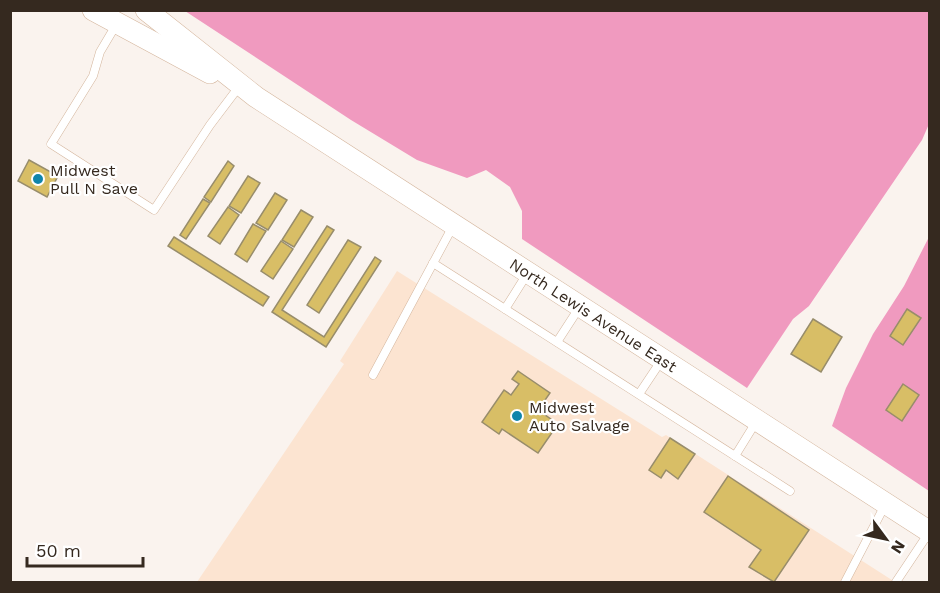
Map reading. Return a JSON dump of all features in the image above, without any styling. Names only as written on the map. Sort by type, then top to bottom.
[{"type":"main road","name":"North Lewis Avenue East","points":[[93,10],[247,92],[929,532]]},
{"type":"main road","name":"North Lewis Avenue East","points":[[146,10],[247,92]]},
{"type":"lane","points":[[117,24],[100,52],[93,76],[51,144],[154,210],[210,125],[247,92]]},
{"type":"lane","points":[[373,375],[453,225]]},
{"type":"lane","points":[[433,262],[790,491]]},
{"type":"lane","points":[[505,309],[528,273]]},
{"type":"lane","points":[[557,342],[580,307]]},
{"type":"lane","points":[[639,394],[662,359]]},
{"type":"lane","points":[[735,456],[757,421]]},
{"type":"lane","points":[[844,582],[885,504]]},
{"type":"lane","points":[[896,582],[929,532]]},
{"type":"shaded area","points":[[185,11],[929,11],[929,124],[922,140],[809,306],[793,319],[747,388],[522,239],[522,211],[510,187],[486,170],[467,178],[417,160],[351,120]]},
{"type":"shaded area","points":[[929,237],[929,491],[832,426],[846,388],[873,334],[904,286]]},
{"type":"shaded area","points":[[397,271],[662,437],[666,435],[895,582],[197,582],[344,364],[340,361]]},
{"type":"building","name":"Midwest Pull N Save","points":[[29,160],[58,176],[47,197],[18,181]]},
{"type":"building","points":[[228,161],[234,166],[211,202],[204,197]]},
{"type":"building","points":[[248,176],[260,183],[241,213],[229,206]]},
{"type":"building","points":[[275,193],[287,200],[268,230],[256,223]]},
{"type":"building","points":[[203,199],[210,203],[186,239],[180,235]]},
{"type":"building","points":[[228,207],[239,215],[220,244],[208,236]]},
{"type":"building","points":[[301,210],[313,217],[294,247],[282,240]]},
{"type":"building","points":[[253,224],[266,231],[247,262],[235,254]]},
{"type":"building","points":[[327,226],[334,230],[282,310],[324,337],[375,257],[381,261],[326,347],[272,312]]},
{"type":"building","points":[[174,237],[269,297],[263,306],[168,246]]},
{"type":"building","points":[[348,240],[361,247],[319,313],[307,305]]},
{"type":"building","points":[[281,241],[293,249],[273,279],[261,271]]},
{"type":"building","points":[[907,309],[921,318],[903,345],[890,336]]},
{"type":"building","points":[[813,319],[842,337],[821,372],[791,354]]},
{"type":"building","name":"Midwest Auto Salvage","points":[[518,371],[550,393],[538,410],[558,424],[538,453],[502,429],[499,434],[482,422],[504,390],[511,395],[519,384],[512,379]]},
{"type":"building","points":[[903,384],[919,395],[902,421],[886,410]]},
{"type":"building","points":[[670,438],[695,454],[678,479],[666,470],[661,478],[649,470]]},
{"type":"building","points":[[728,476],[809,530],[774,582],[749,567],[761,550],[704,512]]},
{"type":"place","name":"Midwest Pull N Save","points":[[38,179]]},
{"type":"place","name":"Midwest Auto Salvage","points":[[517,416]]}]
